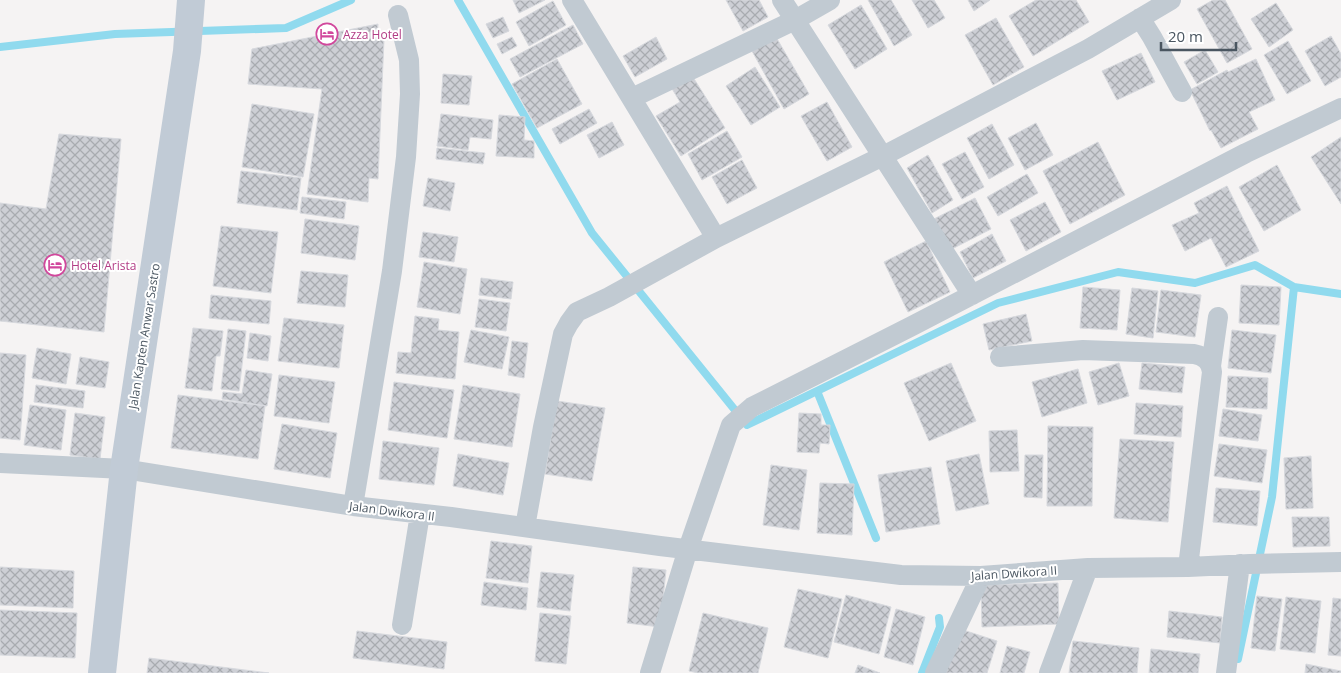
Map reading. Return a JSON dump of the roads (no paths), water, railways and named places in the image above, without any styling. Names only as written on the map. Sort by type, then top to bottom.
[{"type":"street","name":"Jalan Kapten Anwar Sastro","points":[[102,673],[124,469],[187,51],[191,0]]},
{"type":"street","points":[[572,0],[716,238]]},
{"type":"street","points":[[782,0],[972,295]]},
{"type":"street","points":[[632,98],[795,20],[830,0]]},
{"type":"street","points":[[525,527],[543,427],[563,334],[568,323],[577,312],[653,274],[716,238],[883,156],[1088,49],[1171,0]]},
{"type":"street","points":[[353,506],[392,271],[406,157],[410,94],[409,60],[398,15]]},
{"type":"street","points":[[1140,18],[1182,92]]},
{"type":"street","points":[[650,673],[688,549],[732,425],[752,407],[1246,154],[1341,108]]},
{"type":"street","points":[[1188,567],[1218,317]]},
{"type":"street","points":[[1000,356],[1083,350],[1194,354],[1204,358],[1211,366]]},
{"type":"street","name":"Jalan Dwikora II","points":[[0,464],[124,469],[353,506],[901,575],[980,576],[1088,568],[1341,562]]},
{"type":"street","points":[[402,625],[420,514]]},
{"type":"street","points":[[1226,673],[1253,564]]},
{"type":"street","points":[[1049,673],[1088,568]]},
{"type":"street","points":[[935,673],[980,576]]},
{"type":"waterway","points":[[0,47],[115,34],[286,28],[351,0]]},
{"type":"waterway","points":[[458,0],[592,233],[747,425],[998,303],[1118,272],[1195,283],[1255,265],[1294,287],[1341,294]]},
{"type":"waterway","points":[[1238,659],[1272,497],[1294,287]]},
{"type":"waterway","points":[[817,391],[876,538]]},
{"type":"waterway","points":[[922,673],[940,627],[939,618]]},
{"type":"place","name":"Azza Hotel","points":[[327,34]]},
{"type":"place","name":"Hotel Arista","points":[[55,265]]}]
